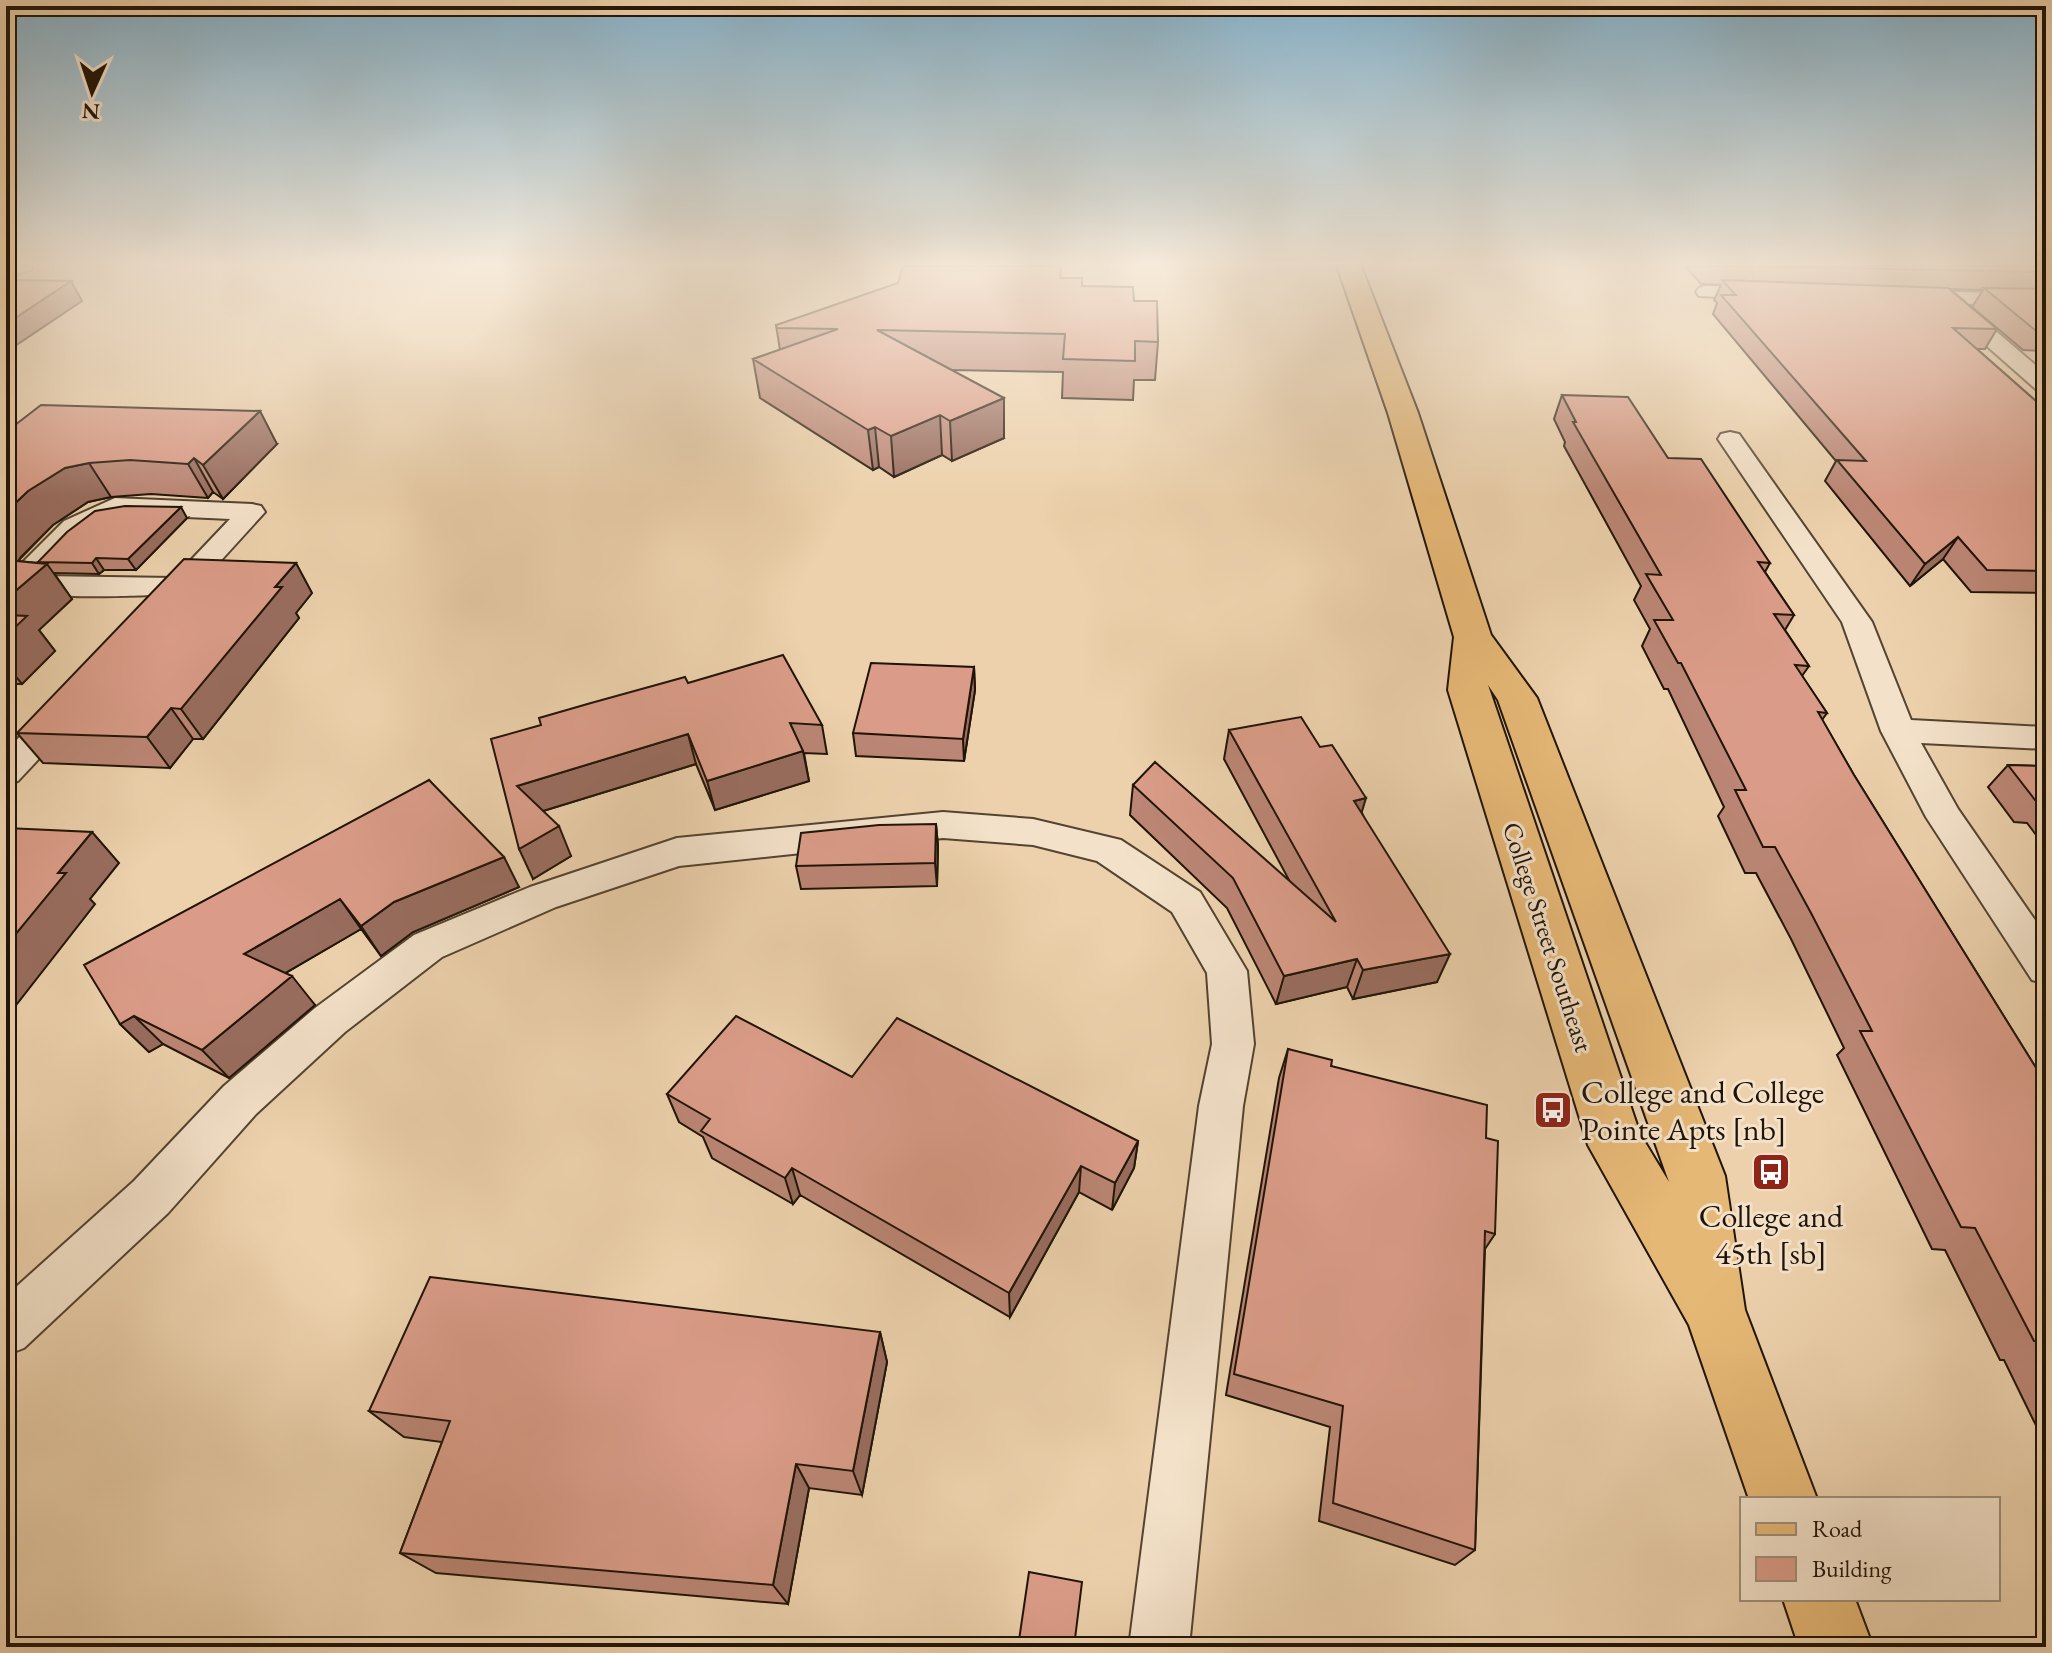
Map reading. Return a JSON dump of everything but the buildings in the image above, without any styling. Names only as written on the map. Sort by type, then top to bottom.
[{"type":"main road","name":"College Street Southeast","points":[[1377,343],[1403,413],[1473,637],[1517,698],[1697,1176],[1714,1310]]},
{"type":"main road","name":"College Street Southeast","points":[[1473,637],[1468,690],[1616,1145],[1714,1310],[1782,1497]]},
{"type":"main road","points":[[1820,1601],[1836,1647]]},
{"type":"street","points":[[1996,343],[2046,386]]},
{"type":"street","points":[[1730,439],[1857,622],[1898,731],[1944,817],[2046,968]]},
{"type":"street","points":[[148,621],[181,587],[252,512],[115,506],[74,527],[21,580],[35,585],[181,587]]},
{"type":"street","points":[[6,772],[83,691]]},
{"type":"street","points":[[1898,731],[2046,738]]},
{"type":"street","points":[[6,1330],[151,1197],[240,1100],[330,1020],[428,946],[543,897],[677,852],[943,825],[1033,832],[1108,850],[1186,902],[1227,971],[1233,1044],[1221,1106],[1159,1647]]},
{"type":"place","name":"College and College Pointe Apts [nb]","points":[[1553,1110]]},
{"type":"place","name":"College and 45th [sb]","points":[[1771,1172]]}]
